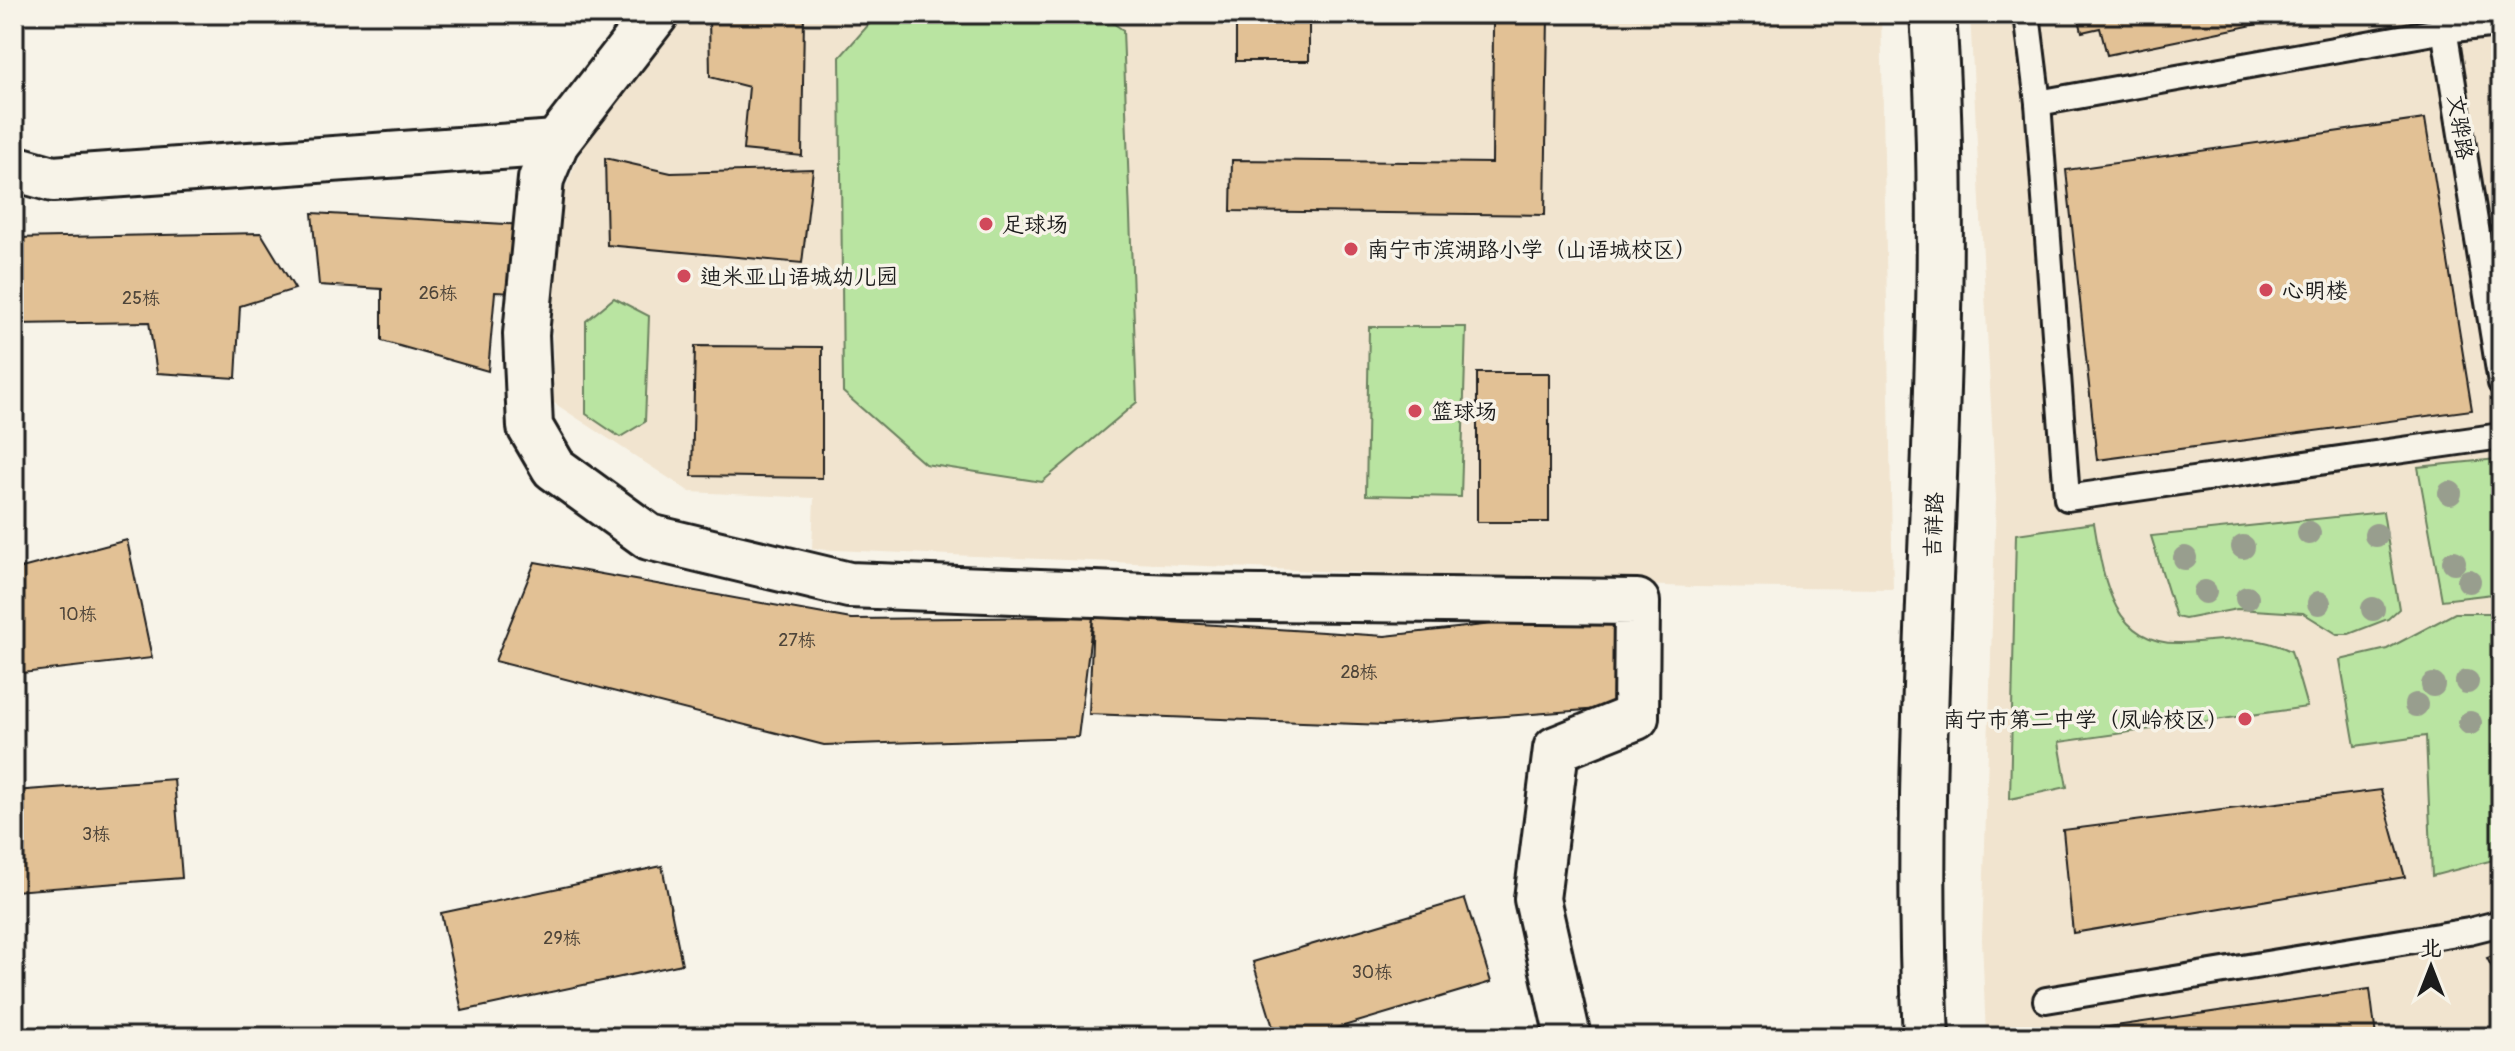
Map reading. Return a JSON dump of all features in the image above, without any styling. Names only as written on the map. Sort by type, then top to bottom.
[{"type":"street","points":[[656,14],[556,143],[541,179],[526,334],[530,427],[554,468],[649,537],[849,585],[1175,597],[1637,602],[1636,717],[1556,749],[1537,899],[1568,1037]]},
{"type":"street","name":"吉祥路","points":[[1926,1037],[1923,828],[1941,272],[1933,14]]},
{"type":"street","points":[[14,168],[53,179],[556,143]]},
{"type":"lane","points":[[2027,14],[2038,103],[2067,498],[2501,436]]},
{"type":"lane","points":[[2038,103],[2443,22],[2498,28]]},
{"type":"lane","name":"文骅路","points":[[2443,22],[2493,274],[2501,383]]},
{"type":"lane","points":[[2046,1000],[2469,931],[2501,923]]},
{"type":"shaded area","name":"南宁市滨湖路小学（山语城校区）","points":[[674,14],[1881,14],[1893,589],[1690,587],[812,549],[814,498],[690,492],[554,403],[550,223],[602,104]]},
{"type":"shaded area","name":"南宁市第二中学（凤岭校区）","points":[[1970,14],[2501,14],[2501,1037],[1986,1037],[1982,939],[1996,499]]},
{"type":"green space","name":"足球场","points":[[878,14],[1100,14],[1123,30],[1137,402],[1042,482],[925,464],[843,392],[840,57]]},
{"type":"green space","points":[[614,298],[649,316],[645,422],[620,437],[586,414],[586,321]]},
{"type":"green space","name":"篮球场","points":[[1369,327],[1466,327],[1461,497],[1366,495]]},
{"type":"green space","points":[[2501,461],[2501,593],[2442,600],[2418,467]]},
{"type":"green space","points":[[2383,512],[2399,609],[2388,619],[2349,634],[2337,634],[2303,613],[2237,609],[2185,619],[2176,617],[2151,536]]},
{"type":"green space","points":[[2094,523],[2107,585],[2125,620],[2140,633],[2158,641],[2182,643],[2263,641],[2291,651],[2307,707],[2059,742],[2067,787],[2010,799],[2016,534]]},
{"type":"green space","points":[[2455,613],[2501,613],[2501,858],[2432,876],[2426,736],[2355,746],[2340,660],[2387,649]]},
{"type":"building","points":[[709,14],[804,14],[802,156],[743,150],[749,87],[710,77]]},
{"type":"building","points":[[1236,14],[1548,14],[1545,215],[1231,211],[1232,160],[1492,163],[1493,24],[1309,22],[1309,61],[1236,61]]},
{"type":"building","points":[[2078,14],[2307,14],[2107,55],[2100,28],[2082,32]]},
{"type":"building","name":"心明楼","points":[[2425,119],[2472,410],[2097,460],[2066,170]]},
{"type":"building","points":[[605,158],[671,173],[813,169],[802,263],[607,245]]},
{"type":"building","points":[[312,213],[524,225],[515,293],[495,292],[488,371],[382,341],[382,289],[319,285]]},
{"type":"building","points":[[261,233],[295,289],[240,306],[236,378],[157,373],[149,322],[14,324],[14,238]]},
{"type":"building","points":[[695,346],[822,347],[822,478],[692,476]]},
{"type":"building","points":[[1477,373],[1549,373],[1549,522],[1477,522]]},
{"type":"building","points":[[127,540],[152,658],[14,674],[14,570]]},
{"type":"building","points":[[535,562],[851,619],[1093,617],[1078,737],[824,745],[495,661]]},
{"type":"building","points":[[1627,609],[1627,707],[1385,725],[1089,714],[1093,617],[1385,636]]},
{"type":"building","points":[[174,779],[182,878],[14,891],[14,791]]},
{"type":"building","points":[[2381,790],[2405,877],[2073,933],[2063,830]]},
{"type":"building","points":[[662,866],[682,964],[462,1011],[441,913]]},
{"type":"building","points":[[1465,899],[1491,982],[1307,1037],[1276,1037],[1253,962]]},
{"type":"building","points":[[2501,953],[2501,984],[2487,958]]},
{"type":"building","points":[[2370,989],[2376,1037],[2040,1037]]},
{"type":"building","points":[[192,1033],[192,1037],[111,1037]]},
{"type":"place","name":"足球场","points":[[986,224]]},
{"type":"place","name":"南宁市滨湖路小学（山语城校区）","points":[[1351,249]]},
{"type":"place","name":"迪米亚山语城幼儿园","points":[[684,276]]},
{"type":"place","name":"心明楼","points":[[2266,290]]},
{"type":"place","name":"篮球场","points":[[1415,411]]},
{"type":"place","name":"南宁市第二中学（凤岭校区）","points":[[2245,719]]}]
